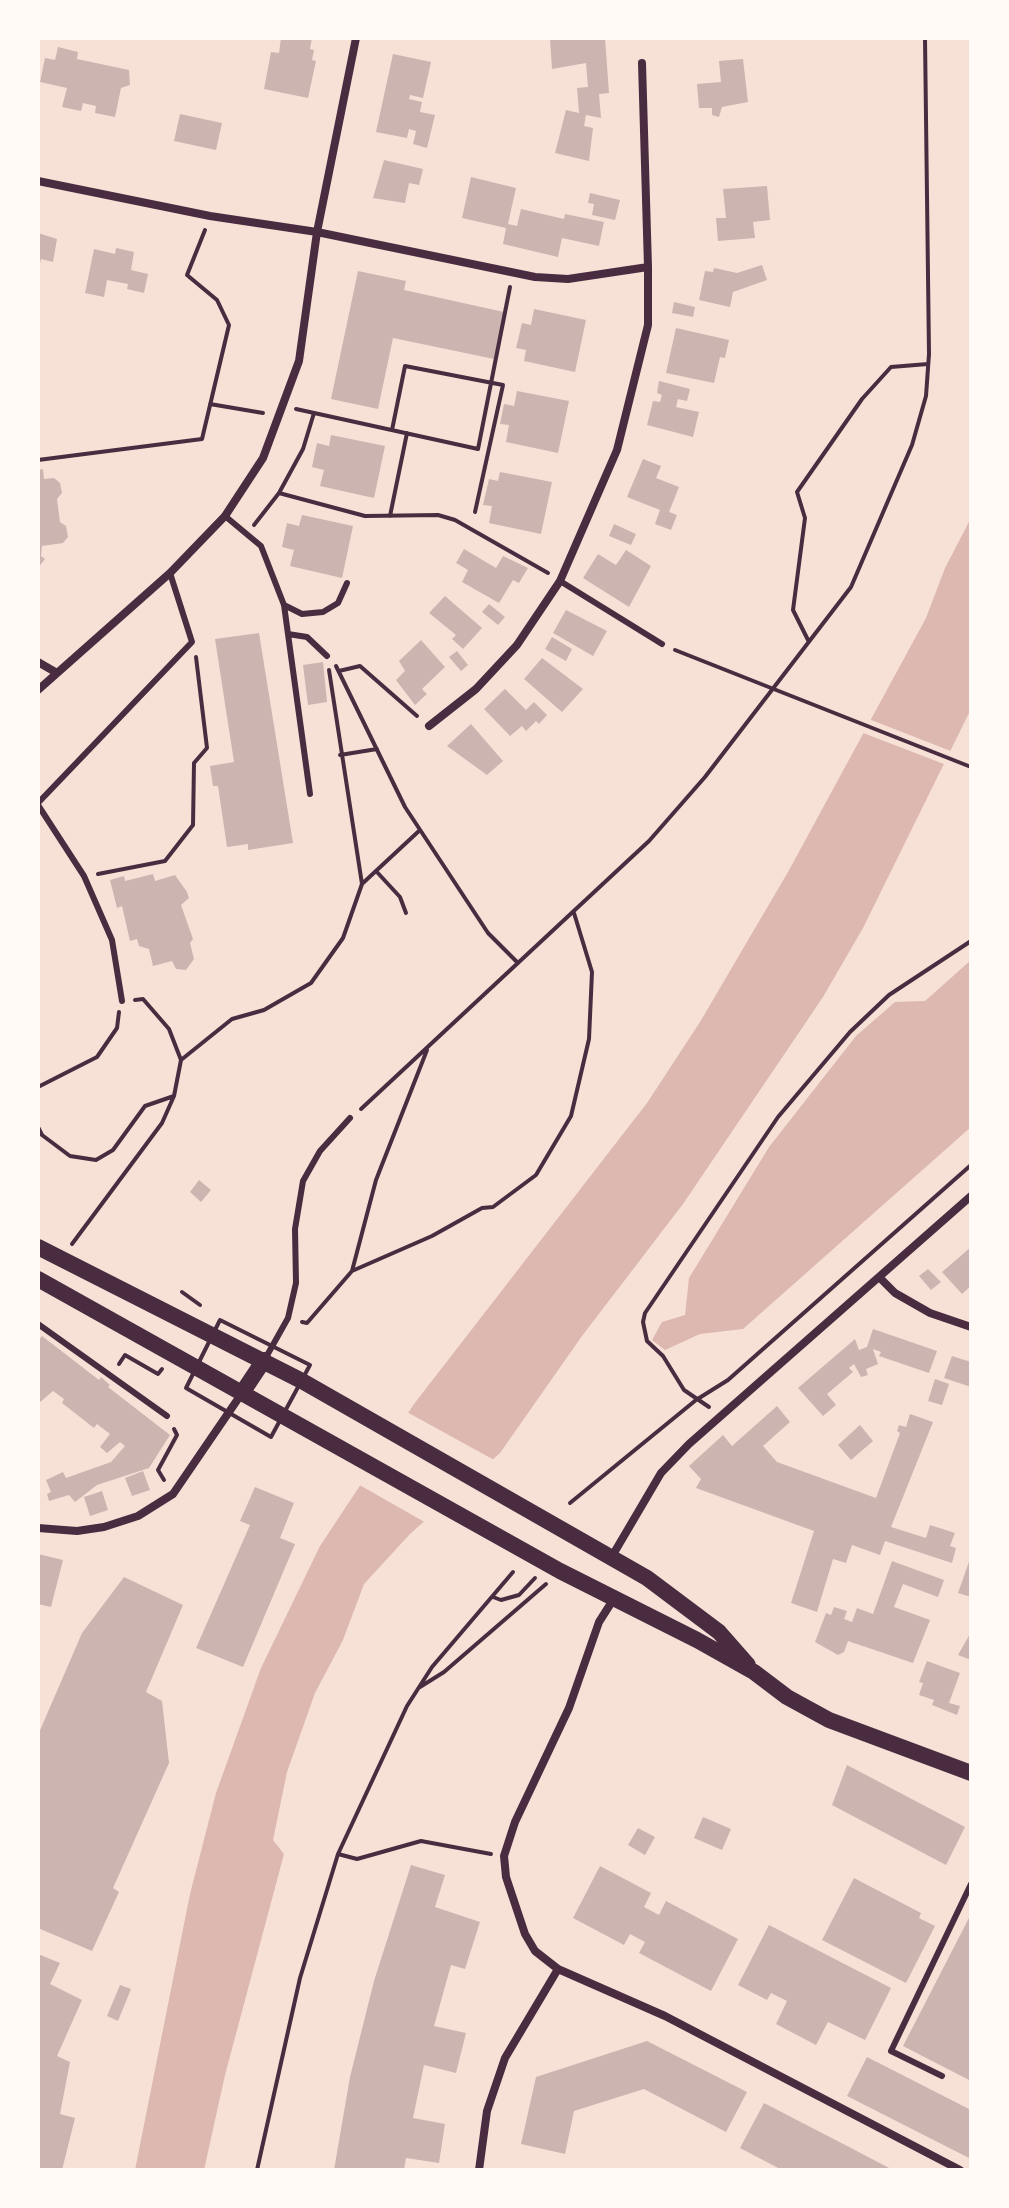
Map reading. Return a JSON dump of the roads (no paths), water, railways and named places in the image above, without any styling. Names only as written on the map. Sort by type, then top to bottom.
[{"type":"main road","points":[[38,1247],[264,1360],[611,1558],[688,1605],[719,1632],[754,1672]]},
{"type":"main road","points":[[38,1279],[560,1571],[754,1672],[787,1697],[829,1720],[971,1773]]},
{"type":"main road","points":[[242,1393],[264,1360]]},
{"type":"street","points":[[38,690],[170,573],[225,516],[263,458],[281,417],[299,361],[317,232],[356,38]]},
{"type":"street","points":[[429,726],[476,689],[517,645],[560,581],[617,450],[648,325],[642,63]]},
{"type":"street","points":[[38,181],[210,216],[317,232],[512,273],[568,279],[648,267]]},
{"type":"street","points":[[38,662],[57,673]]},
{"type":"street","points":[[611,1558],[661,1473],[971,1196]]},
{"type":"street","points":[[879,1277],[895,1293],[930,1313],[971,1327]]},
{"type":"street","points":[[38,1528],[77,1531],[104,1527],[138,1516],[173,1494],[242,1393]]},
{"type":"street","points":[[613,1600],[599,1622],[569,1708],[515,1822],[504,1856],[506,1877],[525,1934],[535,1951],[558,1969],[665,2016],[960,2170]]},
{"type":"street","points":[[479,2170],[487,2111],[505,2058],[558,1969]]},
{"type":"lane","points":[[225,516],[261,546],[284,605],[310,794]]},
{"type":"lane","points":[[122,1001],[112,940],[84,876],[38,804],[192,642],[170,573]]},
{"type":"lane","points":[[560,581],[662,644]]},
{"type":"lane","points":[[284,605],[302,614],[323,612],[338,603],[347,583]]},
{"type":"lane","points":[[288,634],[307,637],[327,656]]},
{"type":"lane","points":[[264,1360],[288,1318],[296,1283],[295,1229],[303,1181],[320,1151],[350,1118]]},
{"type":"lane","points":[[38,1324],[167,1416]]},
{"type":"lane","points":[[942,2076],[891,2051],[971,1884]]}]
